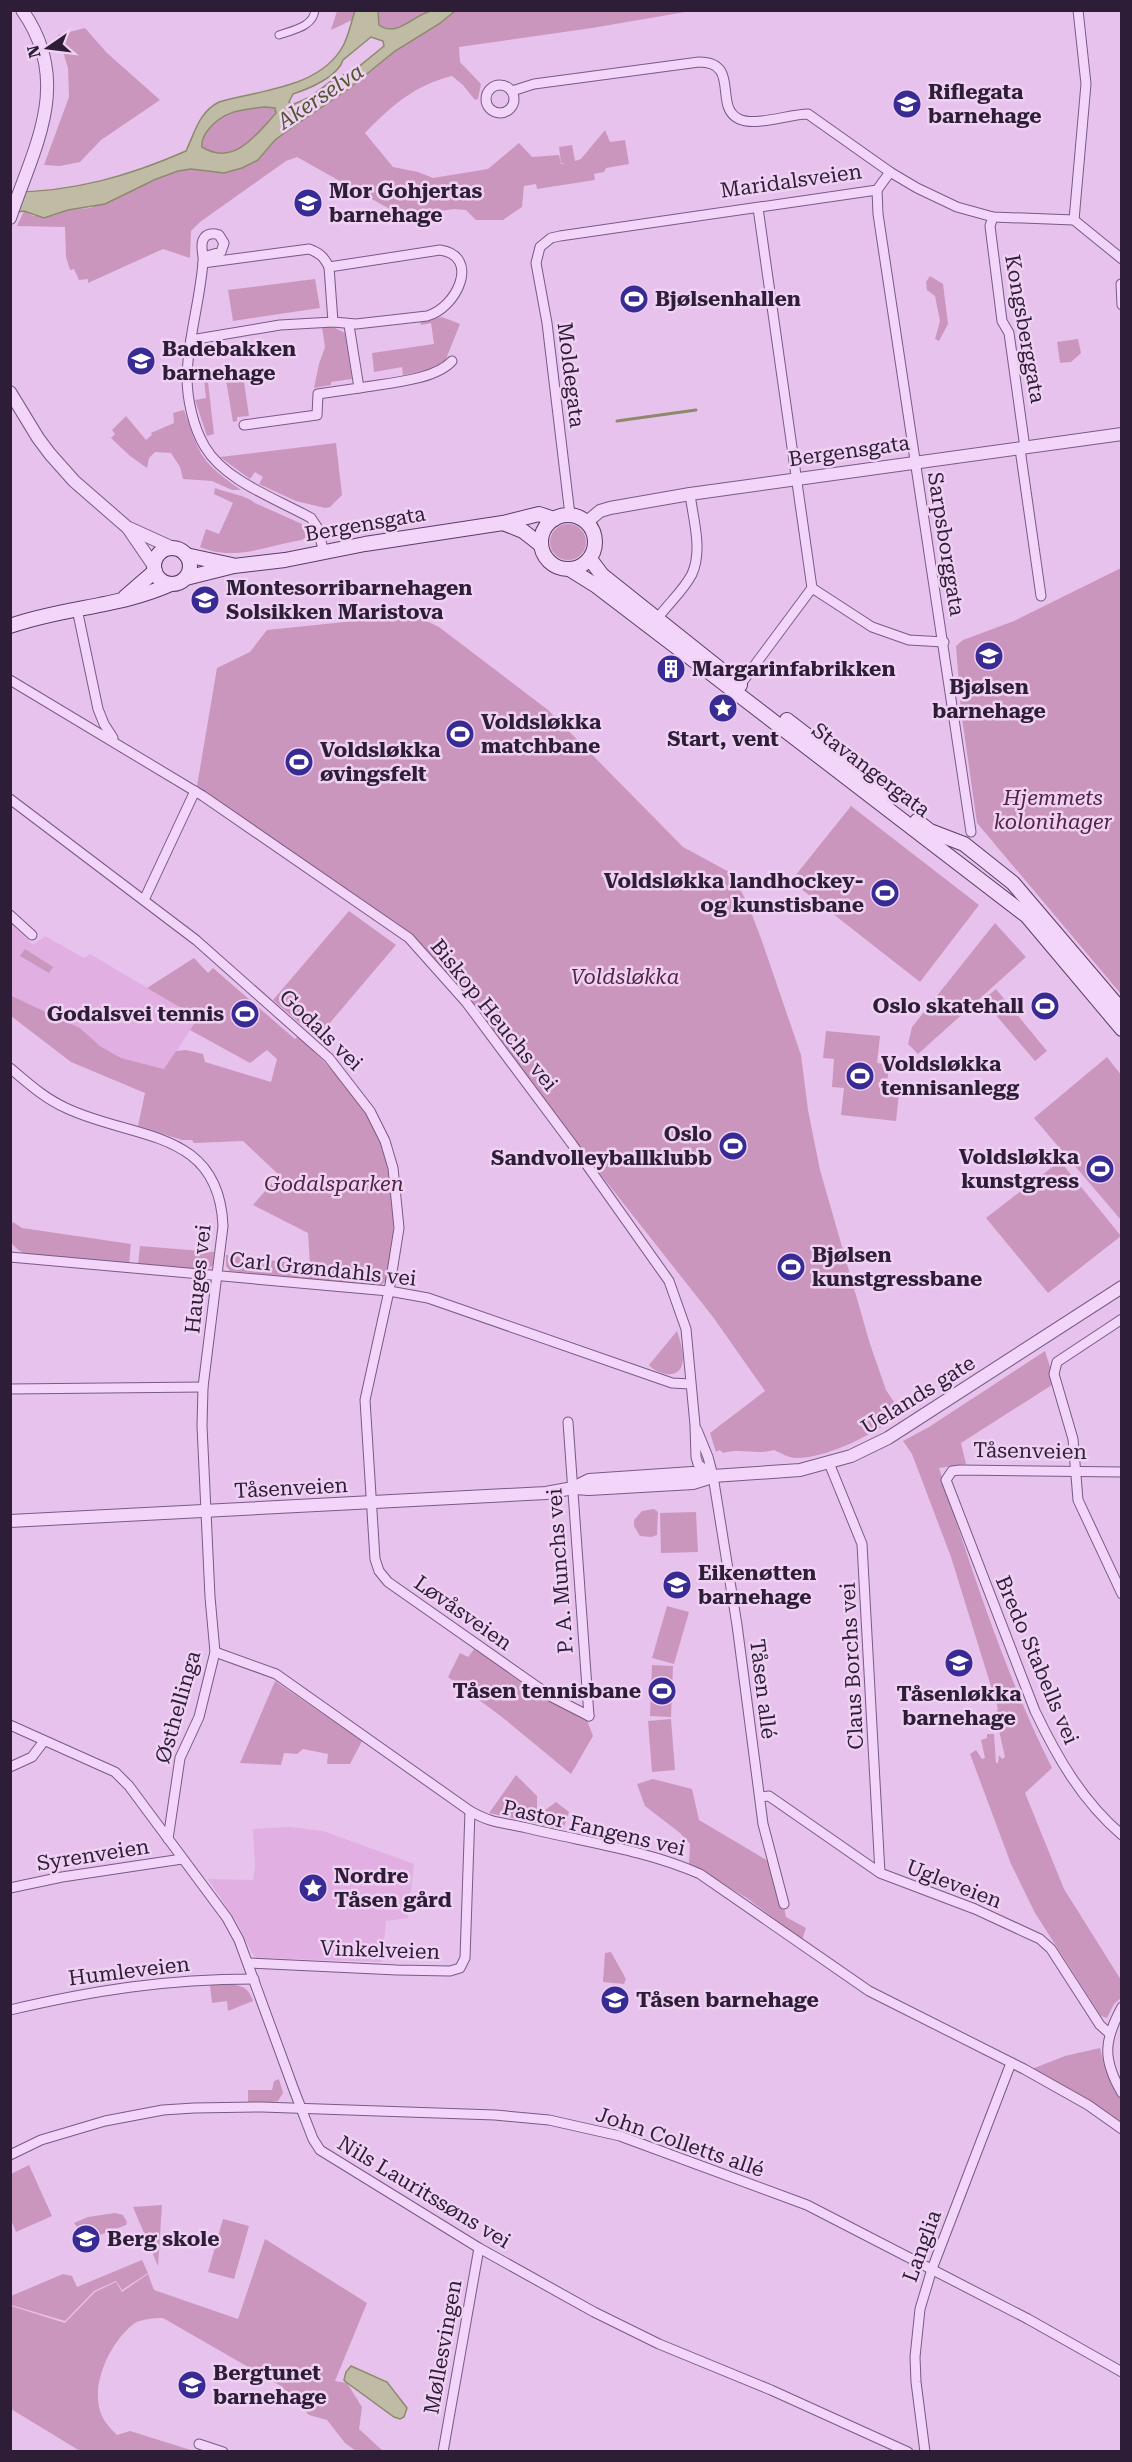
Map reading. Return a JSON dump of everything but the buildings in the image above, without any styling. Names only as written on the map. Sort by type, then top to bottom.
[{"type":"main road","name":"Bergensgata","points":[[186,578],[234,566],[285,560],[503,523],[539,514],[554,519]]},
{"type":"main road","points":[[503,523],[523,531],[541,545],[550,563],[562,569],[571,570],[585,564],[590,559],[596,544],[595,536],[587,522],[570,515],[554,519],[544,530],[541,545]]},
{"type":"main road","points":[[10,626],[125,598],[142,596],[179,582],[186,578],[190,566],[186,555],[173,548],[160,553],[155,569],[125,598]]},
{"type":"main road","name":"Bergensgata","points":[[186,555],[234,566]]},
{"type":"main road","name":"Stavangergata","points":[[590,559],[602,575],[740,685],[930,831],[967,838],[976,853],[1013,883],[1122,1011]]},
{"type":"main road","points":[[155,569],[161,580],[171,584]]},
{"type":"main road","name":"Stavangergata","points":[[571,570],[596,585],[1027,916],[1122,1029]]},
{"type":"street","points":[[10,218],[43,123],[48,82],[47,62],[41,42],[22,10]]},
{"type":"street","points":[[279,35],[308,24],[313,20],[315,10]]},
{"type":"street","points":[[1078,10],[1086,84],[1074,220],[1122,258]]},
{"type":"street","points":[[512,91],[534,84],[706,62],[716,65],[722,72],[728,105],[737,118],[753,121],[808,114],[890,172]]},
{"type":"street","name":"Maridalsveien","points":[[545,242],[560,236],[619,226],[877,190],[890,172],[957,207],[993,217],[1074,220]]},
{"type":"street","name":"Sarpsborggata","points":[[877,190],[878,214],[968,810],[967,838]]},
{"type":"street","points":[[740,685],[812,588],[758,208]]},
{"type":"street","name":"Kongsberggata","points":[[993,217],[990,226],[1002,321],[1009,333],[1041,596]]},
{"type":"street","name":"Moldegata","points":[[545,242],[537,254],[536,263],[547,323],[570,515]]},
{"type":"street","points":[[324,552],[317,527],[311,518],[236,477],[215,462],[204,446],[189,399],[187,376],[203,260],[309,249],[318,252],[325,258],[329,267],[333,322]]},
{"type":"street","points":[[191,340],[280,325],[333,322],[349,324],[436,314],[451,301],[462,273],[452,253],[440,250],[329,267]]},
{"type":"street","points":[[1121,284],[1122,305]]},
{"type":"street","points":[[349,324],[359,388]]},
{"type":"street","points":[[244,425],[317,415],[318,394],[433,374],[445,369],[452,361]]},
{"type":"street","points":[[10,392],[38,438],[62,468],[128,528],[155,569]]},
{"type":"street","name":"Bergensgata","points":[[587,522],[600,511],[610,508],[690,494],[1122,434]]},
{"type":"street","points":[[657,619],[686,583],[694,568],[698,545],[690,494]]},
{"type":"street","points":[[128,528],[173,548]]},
{"type":"street","points":[[812,588],[873,627],[909,640],[944,642]]},
{"type":"street","name":"Biskop Heuchs vei","points":[[77,609],[98,709],[104,724],[117,742]]},
{"type":"street","name":"Biskop Heuchs vei","points":[[10,680],[195,790],[409,938],[466,1002],[572,1144],[669,1281],[686,1329],[698,1464],[712,1476]]},
{"type":"street","points":[[144,900],[195,790]]},
{"type":"street","name":"Godals vei","points":[[10,799],[196,940],[329,1058],[370,1111],[385,1141],[393,1168],[399,1228],[389,1291],[364,1400],[372,1503]]},
{"type":"street","points":[[953,860],[967,838]]},
{"type":"street","points":[[10,915],[32,935]]},
{"type":"street","name":"Hauges vei","points":[[10,1068],[43,1096],[67,1109],[179,1146],[199,1161],[217,1190],[222,1209],[223,1226],[203,1387],[202,1426],[207,1512]]},
{"type":"street","name":"Carl Grøndahls vei","points":[[11,1256],[389,1291],[428,1298],[672,1383],[690,1384]]},
{"type":"street","name":"Uelands gate","points":[[712,1476],[785,1472],[829,1463],[864,1451],[1122,1287]]},
{"type":"street","points":[[1122,1319],[1057,1362],[1054,1374],[1072,1438],[1078,1500],[1122,1594]]},
{"type":"street","points":[[10,1389],[203,1387]]},
{"type":"street","name":"P. A. Munchs vei","points":[[568,1422],[589,1716]]},
{"type":"street","name":"Claus Borchs vei","points":[[829,1463],[862,1544],[880,1873]]},
{"type":"street","name":"Tåsenveien","points":[[946,1482],[950,1472],[960,1470],[1122,1472]]},
{"type":"street","name":"Tåsenveien","points":[[10,1521],[546,1493],[573,1488],[693,1483],[712,1476]]},
{"type":"street","name":"Tåsen allé","points":[[712,1476],[737,1625],[763,1824],[784,1904]]},
{"type":"street","name":"Bredo Stabells vei","points":[[946,1482],[1035,1711],[1050,1742],[1083,1794],[1108,1823],[1122,1835]]},
{"type":"street","name":"Løvåsveien","points":[[372,1503],[375,1559],[388,1582],[552,1697],[589,1716]]},
{"type":"street","name":"Østhellinga","points":[[168,1839],[180,1758],[199,1717],[215,1652],[210,1597],[207,1512]]},
{"type":"street","name":"Pastor Fangens vei","points":[[215,1652],[276,1674],[470,1811],[489,1822],[600,1845],[684,1867],[700,1874],[869,1991],[1011,2063],[1088,2105],[1122,2129]]},
{"type":"street","name":"Nils Lauritssøns vei","points":[[10,1725],[115,1772],[129,1786],[227,1918],[249,1963],[313,2139],[320,2150],[479,2248],[594,2312],[659,2344],[771,2390],[908,2451]]},
{"type":"street","points":[[10,1767],[32,1756],[44,1741]]},
{"type":"street","name":"Ugleveien","points":[[760,1797],[769,1796],[880,1873],[975,1909],[1040,1939],[1051,1949],[1100,2025],[1109,2033]]},
{"type":"street","name":"Vinkelveien","points":[[249,1963],[397,1970],[450,1971],[460,1968],[465,1959],[470,1811]]},
{"type":"street","name":"Syrenveien","points":[[10,1888],[62,1877],[182,1859]]},
{"type":"street","name":"Humleveien","points":[[10,2010],[105,1989],[148,1983],[254,1979]]},
{"type":"street","points":[[1122,2007],[1109,2033],[1109,2060],[1122,2093]]},
{"type":"street","name":"Langlia","points":[[925,2451],[915,2357],[920,2309],[932,2269],[1011,2063]]},
{"type":"street","name":"John Colletts allé","points":[[10,2155],[64,2132],[144,2113],[211,2107],[506,2116],[549,2120],[620,2136],[807,2205],[1028,2319],[1122,2372]]},
{"type":"street","name":"Møllesvingen","points":[[443,2451],[479,2248]]},
{"type":"street","points":[[199,2444],[223,2451]]},
{"type":"shaded area","points":[[10,922],[33,945],[45,936],[84,958],[90,954],[198,1018],[165,1069],[121,1058],[100,1046],[80,1028],[11,995]]},
{"type":"shaded area","name":"Nordre Tåsen gård","points":[[290,1827],[323,1831],[414,1864],[408,1918],[386,1921],[382,1962],[256,1958],[252,1953],[237,1923],[208,1879],[253,1880],[255,1867],[253,1829]]},
{"type":"green space","points":[[337,11],[355,11],[352,20],[331,30]]},
{"type":"green space","points":[[378,11],[429,11],[405,25],[385,28],[379,25]]},
{"type":"green space","points":[[455,11],[691,11],[459,47],[460,62],[481,84],[478,99],[475,100],[452,76],[426,85],[404,98],[365,133],[393,167],[418,172],[433,178],[488,169],[519,143],[532,157],[559,155],[561,164],[566,163],[561,163],[559,147],[572,145],[575,161],[581,159],[605,130],[610,142],[625,140],[629,164],[606,168],[604,172],[594,174],[595,180],[537,189],[536,184],[524,186],[522,207],[503,220],[476,220],[466,210],[454,209],[396,217],[395,212],[297,157],[286,161],[200,222],[191,231],[190,258],[163,249],[88,283],[88,279],[79,280],[74,269],[70,270],[66,257],[65,227],[17,226],[24,211],[34,216],[53,216],[68,210],[90,208],[178,171],[191,169],[224,173],[258,160],[275,140],[347,90],[395,51],[439,24]]},
{"type":"green space","points":[[85,28],[107,53],[160,100],[101,140],[80,162],[60,166],[44,165],[69,97],[68,68],[58,35]]},
{"type":"green space","points":[[275,108],[276,112],[244,145],[234,151],[224,153],[202,147],[205,134],[220,119],[241,110]]},
{"type":"green space","points":[[930,276],[943,284],[948,324],[939,341],[935,339],[940,321],[935,296],[927,290],[926,282]]},
{"type":"green space","points":[[315,279],[320,308],[233,321],[228,290]]},
{"type":"green space","points":[[442,317],[460,324],[442,369],[403,375],[402,367],[374,372],[372,353],[434,344],[431,323],[421,325],[420,321]]},
{"type":"green space","points":[[322,327],[333,327],[345,333],[352,379],[331,382],[331,385],[314,388],[325,347]]},
{"type":"green space","points":[[1078,339],[1081,353],[1071,362],[1060,363],[1057,342]]},
{"type":"green space","points":[[241,372],[249,416],[237,417],[237,421],[233,422],[226,380],[208,382],[214,434],[207,436],[195,400],[206,398],[204,379]]},
{"type":"green space","points":[[184,410],[203,456],[217,472],[241,490],[232,490],[212,481],[183,479],[180,467],[171,453],[155,452],[149,458],[147,468],[111,438],[115,434],[112,430],[126,416],[146,440],[152,435],[151,433],[174,423],[173,413]]},
{"type":"green space","points":[[336,443],[342,495],[330,507],[325,508],[296,501],[259,484],[263,477],[255,472],[250,479],[220,457]]},
{"type":"green space","points":[[215,488],[247,498],[302,524],[306,537],[302,540],[239,553],[213,551],[200,547],[206,529],[219,534],[233,503],[214,494]]},
{"type":"green space","points":[[568,524],[581,529],[586,542],[581,555],[568,560],[555,555],[550,542],[555,529]]},
{"type":"green space","name":"Hjemmets kolonihager","points":[[1121,568],[1121,994],[977,823],[961,711],[956,646],[963,640],[1014,621]]},
{"type":"green space","name":"Voldsløkka","points":[[416,616],[439,627],[548,710],[683,847],[731,873],[748,904],[801,1055],[808,1110],[820,1170],[870,1344],[886,1390],[902,1414],[878,1429],[837,1449],[809,1457],[793,1458],[774,1450],[723,1453],[720,1450],[716,1452],[710,1433],[765,1391],[713,1317],[474,1014],[408,939],[197,786],[217,668],[250,652],[267,630]]},
{"type":"green space","name":"Voldsløkka landhockey- og kunstisbane","points":[[851,806],[979,905],[920,982],[791,881]]},
{"type":"green space","points":[[349,911],[396,945],[317,1038],[273,1000]]},
{"type":"green space","points":[[995,923],[1026,957],[918,1054],[908,1044],[912,1027]]},
{"type":"green space","points":[[25,949],[53,967],[49,973],[20,956]]},
{"type":"green space","name":"Godalsparken","points":[[194,958],[208,973],[213,968],[295,1039],[298,1036],[332,1070],[363,1108],[383,1148],[392,1191],[391,1257],[388,1279],[380,1286],[230,1271],[226,1266],[226,1255],[310,1265],[308,1233],[253,1205],[279,1175],[243,1141],[194,1143],[192,1140],[182,1140],[138,1126],[145,1093],[71,1062],[11,1016],[10,995],[80,1028],[100,1046],[121,1058],[164,1069],[176,1051],[186,1050],[203,1054],[205,1062],[271,1082],[277,1059],[267,1050],[250,1063],[190,1030],[198,1018],[147,988]]},
{"type":"green space","points":[[996,989],[1047,1051],[1035,1061],[983,1000]]},
{"type":"green space","name":"Voldsløkka tennisanlegg","points":[[826,1031],[880,1036],[877,1063],[889,1065],[886,1092],[899,1094],[896,1121],[841,1115],[844,1088],[832,1087],[834,1059],[823,1058]]},
{"type":"green space","name":"Voldsløkka kunstgress","points":[[1107,1057],[1121,1075],[1121,1220],[1034,1118]]},
{"type":"green space","points":[[1060,1161],[1121,1236],[1048,1293],[986,1218]]},
{"type":"green space","points":[[13,1222],[22,1228],[131,1244],[129,1265],[25,1254],[10,1241],[9,1232]]},
{"type":"green space","points":[[140,1246],[214,1252],[213,1265],[207,1270],[138,1265]]},
{"type":"green space","points":[[677,1331],[681,1343],[682,1365],[676,1373],[661,1373],[649,1365]]},
{"type":"green space","points":[[1045,1351],[1055,1383],[961,1443],[966,1464],[939,1468],[976,1582],[1004,1658],[1052,1768],[1025,1793],[1064,1889],[1121,1980],[1121,1998],[1114,2004],[1107,2018],[1101,2016],[1035,1913],[1011,1864],[970,1754],[976,1750],[982,1759],[985,1758],[981,1740],[987,1738],[987,1734],[994,1734],[996,1763],[998,1763],[999,1755],[1002,1759],[1005,1757],[995,1713],[998,1709],[951,1557],[912,1454],[903,1441],[929,1427]]},
{"type":"green space","points":[[654,1509],[658,1512],[657,1535],[640,1536],[634,1526],[634,1520],[642,1511]]},
{"type":"green space","points":[[696,1512],[698,1552],[661,1553],[660,1513]]},
{"type":"green space","points":[[667,1606],[689,1612],[674,1664],[652,1658]]},
{"type":"green space","points":[[475,1648],[550,1701],[587,1720],[593,1736],[571,1774],[502,1717],[448,1677],[460,1653],[468,1657]]},
{"type":"green space","name":"Tåsen tennisbane","points":[[652,1665],[673,1666],[671,1717],[650,1716]]},
{"type":"green space","points":[[275,1681],[362,1741],[350,1764],[327,1764],[328,1754],[303,1749],[297,1754],[284,1753],[281,1765],[240,1763]]},
{"type":"green space","points":[[671,1719],[675,1770],[652,1772],[648,1721]]},
{"type":"green space","points":[[516,1775],[537,1796],[537,1823],[489,1813]]},
{"type":"green space","points":[[653,1779],[692,1789],[699,1820],[775,1865],[786,1917],[806,1928],[802,1940],[747,1898],[689,1864],[690,1844],[680,1833],[645,1806],[637,1784]]},
{"type":"green space","points":[[556,1802],[569,1812],[563,1830],[543,1826],[545,1810]]},
{"type":"green space","points":[[611,1952],[626,1979],[624,1984],[603,1982],[605,1953]]},
{"type":"green space","points":[[232,1984],[246,1989],[253,2001],[228,2011],[227,2001],[212,2003],[210,1985]]},
{"type":"green space","points":[[1100,2048],[1104,2064],[1121,2077],[1121,2122],[1092,2102],[1032,2069],[1065,2056]]},
{"type":"green space","points":[[279,2079],[283,2093],[278,2101],[248,2102],[248,2090],[272,2090],[274,2081]]},
{"type":"green space","points":[[29,2165],[52,2216],[16,2232],[11,2220],[11,2174]]},
{"type":"green space","points":[[162,2205],[158,2266],[133,2207]]},
{"type":"green space","points":[[115,2213],[123,2215],[127,2222],[126,2225],[92,2238],[86,2238],[74,2223],[88,2217]]},
{"type":"green space","points":[[223,2219],[249,2226],[234,2279],[208,2272]]},
{"type":"green space","points":[[265,2239],[367,2303],[335,2381],[347,2383],[362,2407],[359,2429],[383,2451],[356,2451],[345,2443],[327,2420],[309,2415],[281,2386],[163,2318],[146,2319],[134,2324],[115,2344],[103,2367],[98,2392],[99,2405],[103,2419],[117,2435],[130,2431],[194,2451],[80,2451],[11,2409],[11,2306],[65,2323],[95,2292],[116,2282],[122,2292],[148,2274],[154,2290],[238,2319]]},
{"type":"green space","points":[[142,2260],[148,2273],[122,2290],[116,2281],[94,2291],[65,2321],[11,2305],[11,2296],[63,2274],[72,2276],[77,2287]]},
{"type":"water","name":"Akerselva","points":[[355,11],[378,11],[379,25],[392,29],[431,11],[455,11],[439,24],[395,51],[347,90],[275,140],[258,160],[242,168],[224,173],[191,169],[178,171],[105,204],[68,210],[44,218],[24,211],[11,213],[11,192],[79,186],[122,175],[186,151],[202,117],[212,106],[219,102],[288,85],[320,71],[333,60],[343,46]],"holes":[[[371,37],[383,41],[384,46],[357,68],[330,82],[310,97],[292,105],[289,102],[293,94],[329,77],[343,60]],[[275,108],[276,113],[244,145],[234,151],[224,153],[202,147],[205,134],[220,119],[241,110]]]},
{"type":"water","points":[[351,2366],[387,2382],[407,2408],[404,2417],[400,2419],[394,2417],[346,2382],[344,2380],[346,2372]]},
{"type":"waterway","points":[[617,421],[696,410]]},
{"type":"place","name":"Riflegata barnehage","points":[[907,104]]},
{"type":"place","name":"Mor Gohjertas barnehage","points":[[308,203]]},
{"type":"place","name":"Bjølsenhallen","points":[[634,299]]},
{"type":"place","name":"Badebakken barnehage","points":[[141,361]]},
{"type":"place","name":"Montesorribarnehagen Solsikken Maristova","points":[[205,600]]},
{"type":"place","name":"Bjølsen barnehage","points":[[989,656]]},
{"type":"place","name":"Margarinfabrikken","points":[[671,669]]},
{"type":"place","name":"Start, vent","points":[[723,708]]},
{"type":"place","name":"Voldsløkka matchbane","points":[[460,734]]},
{"type":"place","name":"Voldsløkka øvingsfelt","points":[[299,762]]},
{"type":"place","name":"Voldsløkka landhockey- og kunstisbane","points":[[885,893]]},
{"type":"place","name":"Oslo skatehall","points":[[1045,1006]]},
{"type":"place","name":"Godalsvei tennis","points":[[245,1014]]},
{"type":"place","name":"Voldsløkka tennisanlegg","points":[[860,1076]]},
{"type":"place","name":"Oslo Sandvolleyballklubb","points":[[733,1146]]},
{"type":"place","name":"Voldsløkka kunstgress","points":[[1100,1169]]},
{"type":"place","name":"Bjølsen kunstgressbane","points":[[791,1267]]},
{"type":"place","name":"Eikenøtten barnehage","points":[[677,1585]]},
{"type":"place","name":"Tåsenløkka barnehage","points":[[959,1663]]},
{"type":"place","name":"Tåsen tennisbane","points":[[662,1691]]},
{"type":"place","name":"Nordre Tåsen gård","points":[[313,1888]]},
{"type":"place","name":"Tåsen barnehage","points":[[615,2000]]},
{"type":"place","name":"Berg skole","points":[[86,2239]]},
{"type":"place","name":"Bergtunet barnehage","points":[[192,2385]]}]
